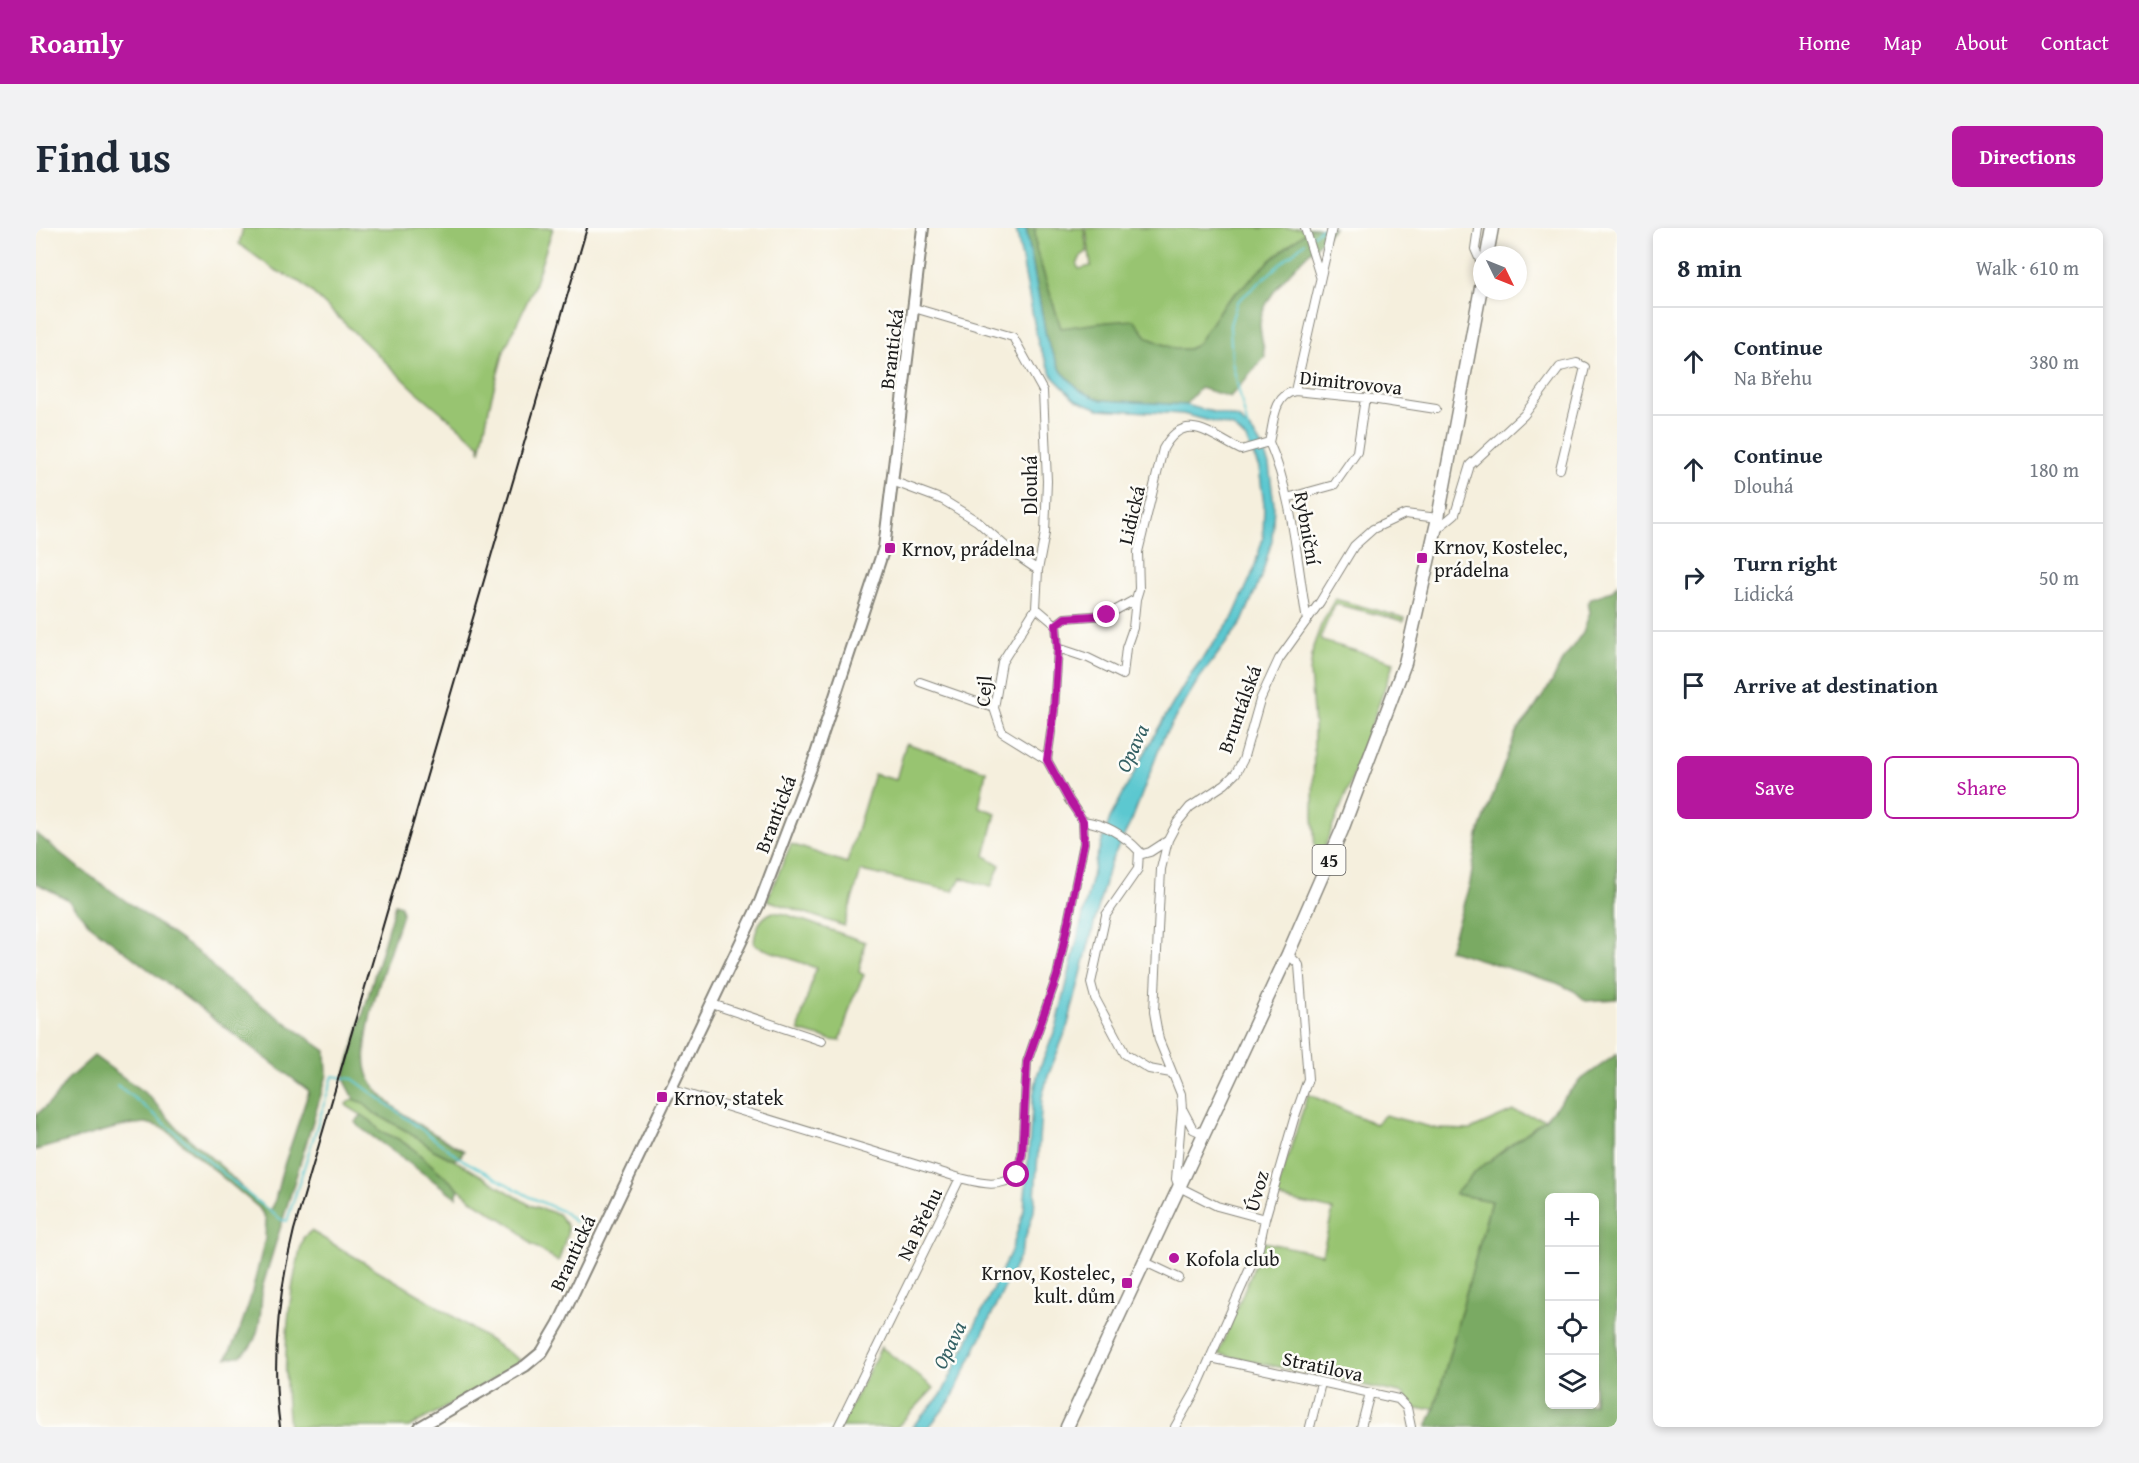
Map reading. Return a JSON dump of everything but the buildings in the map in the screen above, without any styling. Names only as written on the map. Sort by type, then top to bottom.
[{"type":"main road","points":[[1489,246],[1492,228]]},
{"type":"main road","name":"Bruntálská","points":[[1067,1427],[1288,954],[1342,830],[1405,663],[1438,518],[1479,300]]},
{"type":"street","name":"Brantická","points":[[420,1427],[529,1364],[542,1352],[559,1323],[760,902],[814,760],[884,548],[923,228]]},
{"type":"street","points":[[1305,228],[1321,277]]},
{"type":"street","points":[[1295,391],[1332,228]]},
{"type":"street","points":[[1475,246],[1478,228]]},
{"type":"street","name":"Dlouhá","points":[[914,308],[1013,337],[1043,391],[1047,481],[1046,533],[1038,570],[1036,608]]},
{"type":"street","points":[[1435,531],[1455,514],[1470,465],[1524,415],[1560,367],[1577,363],[1585,367],[1560,469]]},
{"type":"street","name":"Dimitrovova","points":[[1266,443],[1279,400],[1286,393],[1295,391],[1365,398],[1436,409]]},
{"type":"street","points":[[1287,498],[1334,485],[1358,452],[1365,398]]},
{"type":"street","name":"Lidická","points":[[1136,599],[1139,590],[1138,552],[1163,449],[1169,439],[1178,430],[1193,427],[1240,450],[1266,443]]},
{"type":"street","name":"Rybniční","points":[[1266,443],[1280,467],[1307,621]]},
{"type":"street","points":[[892,481],[943,500],[977,520],[1013,553],[1038,570]]},
{"type":"street","name":"Bruntálská","points":[[1179,1187],[1176,1179],[1182,1109],[1181,1095],[1159,1040],[1154,1012],[1161,869],[1168,840],[1177,823],[1190,807],[1225,784],[1236,773],[1260,700],[1279,658],[1307,621],[1354,546],[1373,529],[1405,514],[1438,518]]},
{"type":"street","points":[[1056,625],[1065,618],[1107,615],[1136,599]]},
{"type":"street","points":[[1058,648],[1088,658],[1123,675],[1126,648],[1133,628],[1136,599]]},
{"type":"street","points":[[1036,608],[1056,625],[1058,648],[1054,711],[1047,760],[1083,821],[1098,823],[1128,840],[1139,850],[1138,869],[1106,915],[1091,983],[1095,998],[1125,1054],[1149,1069],[1171,1073]]},
{"type":"street","name":"Cejl","points":[[1036,608],[1002,662],[994,708],[1002,732],[1047,760]]},
{"type":"street","points":[[920,682],[994,708]]},
{"type":"street","name":"Na Břehu","points":[[838,1427],[960,1178],[988,1185],[1006,1181],[1017,1175],[1022,1154],[1027,1062],[1057,976],[1084,843],[1083,821]]},
{"type":"street","points":[[1139,855],[1150,852],[1168,840]]},
{"type":"street","name":"Úvoz","points":[[1176,1427],[1196,1392],[1259,1248],[1265,1219],[1308,1079],[1299,965],[1288,954]]},
{"type":"street","points":[[712,1004],[822,1041]]},
{"type":"street","points":[[670,1089],[960,1178]]},
{"type":"street","name":"Bruntálská","points":[[1182,1109],[1193,1129],[1204,1134]]},
{"type":"street","points":[[1179,1187],[1217,1206],[1265,1219]]},
{"type":"street","points":[[1143,1261],[1179,1278]]},
{"type":"street","name":"Stratilova","points":[[1210,1358],[1398,1399],[1407,1408],[1411,1427]]},
{"type":"street","points":[[1310,1427],[1322,1383]]},
{"type":"street","points":[[1361,1427],[1370,1393]]},
{"type":"green space","points":[[243,228],[553,228],[533,289],[504,351],[480,452],[480,445],[415,390],[302,283],[275,270],[239,244]]},
{"type":"green space","points":[[1026,228],[1035,228],[1036,249],[1061,328],[1134,320],[1148,338],[1175,349],[1188,349],[1198,343],[1223,305],[1271,260],[1310,228],[1334,228],[1290,272],[1263,311],[1260,324],[1265,357],[1230,397],[1200,388],[1185,405],[1101,400],[1081,391],[1062,372],[1047,341]]},
{"type":"green space","points":[[1035,228],[1084,228],[1087,252],[1081,256],[1077,265],[1079,269],[1091,266],[1086,228],[1310,228],[1271,260],[1223,305],[1199,343],[1188,349],[1175,349],[1148,338],[1139,327],[1107,322],[1061,329],[1036,249]]},
{"type":"green space","points":[[1617,584],[1617,999],[1586,1001],[1574,991],[1557,983],[1449,950],[1470,883],[1478,836],[1516,732],[1530,715],[1552,682],[1561,663],[1583,632],[1590,612],[1588,603],[1591,598],[1612,591]]},
{"type":"green space","points":[[1335,599],[1405,618],[1404,621],[1335,604],[1321,636],[1322,641],[1394,662],[1350,784],[1316,868],[1313,816],[1314,728],[1310,672],[1313,647],[1321,625]]},
{"type":"green space","points":[[906,743],[986,771],[979,807],[996,813],[985,856],[1000,865],[991,887],[961,878],[953,891],[861,871],[844,926],[767,900],[791,844],[847,863],[874,774],[896,780]]},
{"type":"green space","points":[[36,833],[75,865],[203,956],[223,978],[326,1051],[327,1075],[262,1288],[257,1334],[248,1349],[240,1356],[227,1358],[250,1300],[265,1239],[266,1219],[259,1208],[164,1128],[146,1123],[126,1125],[36,1150],[36,1115],[54,1099],[68,1079],[94,1056],[149,1096],[178,1129],[223,1168],[249,1195],[270,1211],[309,1091],[90,925],[67,899],[36,883]]},
{"type":"green space","points":[[395,904],[401,906],[402,914],[369,1022],[366,1064],[370,1079],[387,1101],[412,1120],[464,1151],[454,1160],[374,1113],[362,1102],[355,1100],[344,1079]]},
{"type":"green space","points":[[773,912],[785,914],[865,942],[859,972],[864,975],[852,1001],[840,1041],[799,1031],[816,968],[756,946],[754,943],[759,924]]},
{"type":"green space","points":[[1617,1054],[1617,1427],[1427,1427],[1435,1408],[1491,1201],[1455,1194],[1475,1172],[1545,1119],[1579,1081]]},
{"type":"green space","points":[[1308,1094],[1375,1124],[1385,1115],[1438,1129],[1470,1130],[1513,1111],[1545,1119],[1475,1172],[1456,1194],[1491,1201],[1435,1408],[1412,1410],[1404,1394],[1218,1354],[1264,1242],[1322,1254],[1333,1210],[1275,1197]]},
{"type":"green space","points":[[354,1098],[434,1150],[530,1205],[558,1214],[567,1226],[567,1234],[559,1260],[557,1261],[531,1244],[516,1228],[472,1200],[412,1148],[380,1131],[371,1121],[347,1106],[346,1104]]},
{"type":"green space","points":[[362,1115],[380,1131],[412,1148],[459,1189],[456,1197],[358,1126],[355,1122]]},
{"type":"green space","points":[[311,1231],[428,1300],[520,1360],[519,1363],[465,1397],[409,1427],[289,1427],[286,1359],[289,1313],[303,1238]]},
{"type":"green space","points":[[881,1347],[934,1388],[897,1427],[840,1427]]},
{"type":"water","points":[[1016,228],[1026,228],[1047,341],[1062,372],[1081,391],[1101,400],[1185,405],[1238,418],[1253,433],[1269,465],[1274,504],[1272,540],[1262,575],[1242,622],[1198,680],[1164,736],[1132,820],[1110,863],[1067,1028],[1042,1097],[1034,1211],[1020,1255],[951,1400],[929,1427],[912,1427],[942,1394],[1011,1251],[1024,1210],[1033,1096],[1038,1073],[1057,1025],[1096,859],[1110,818],[1156,732],[1190,675],[1233,617],[1253,572],[1263,538],[1264,505],[1259,468],[1246,439],[1233,427],[1183,414],[1099,409],[1075,399],[1054,378],[1038,343]]},
{"type":"waterway","points":[[1313,235],[1322,228]]},
{"type":"waterway","points":[[1248,429],[1232,362],[1230,325],[1237,302],[1304,243]]},
{"type":"waterway","points":[[117,1085],[240,1188],[282,1220],[287,1221],[333,1076],[353,1079],[463,1160],[530,1197],[564,1212],[575,1222]]},
{"type":"railway","points":[[280,1427],[276,1353],[280,1303],[294,1230],[587,228]]},
{"type":"place","name":"Krnov, prádelna","points":[[890,548]]},
{"type":"place","name":"Krnov, Kostelec, prádelna","points":[[1422,558]]},
{"type":"place","name":"Krnov, statek","points":[[662,1097]]},
{"type":"place","name":"Kofola club","points":[[1174,1258]]},
{"type":"place","name":"Krnov, Kostelec, kult. dům","points":[[1127,1283]]},
{"type":"route","points":[[1017,1175],[1022,1154],[1027,1062],[1057,976],[1084,843],[1083,821],[1047,760],[1054,711],[1058,648],[1056,625],[1065,618],[1107,615]]},
{"type":"water label","name":"Opava","points":[[1132,748]]},
{"type":"water label","name":"Opava","points":[[949,1345]]}]
